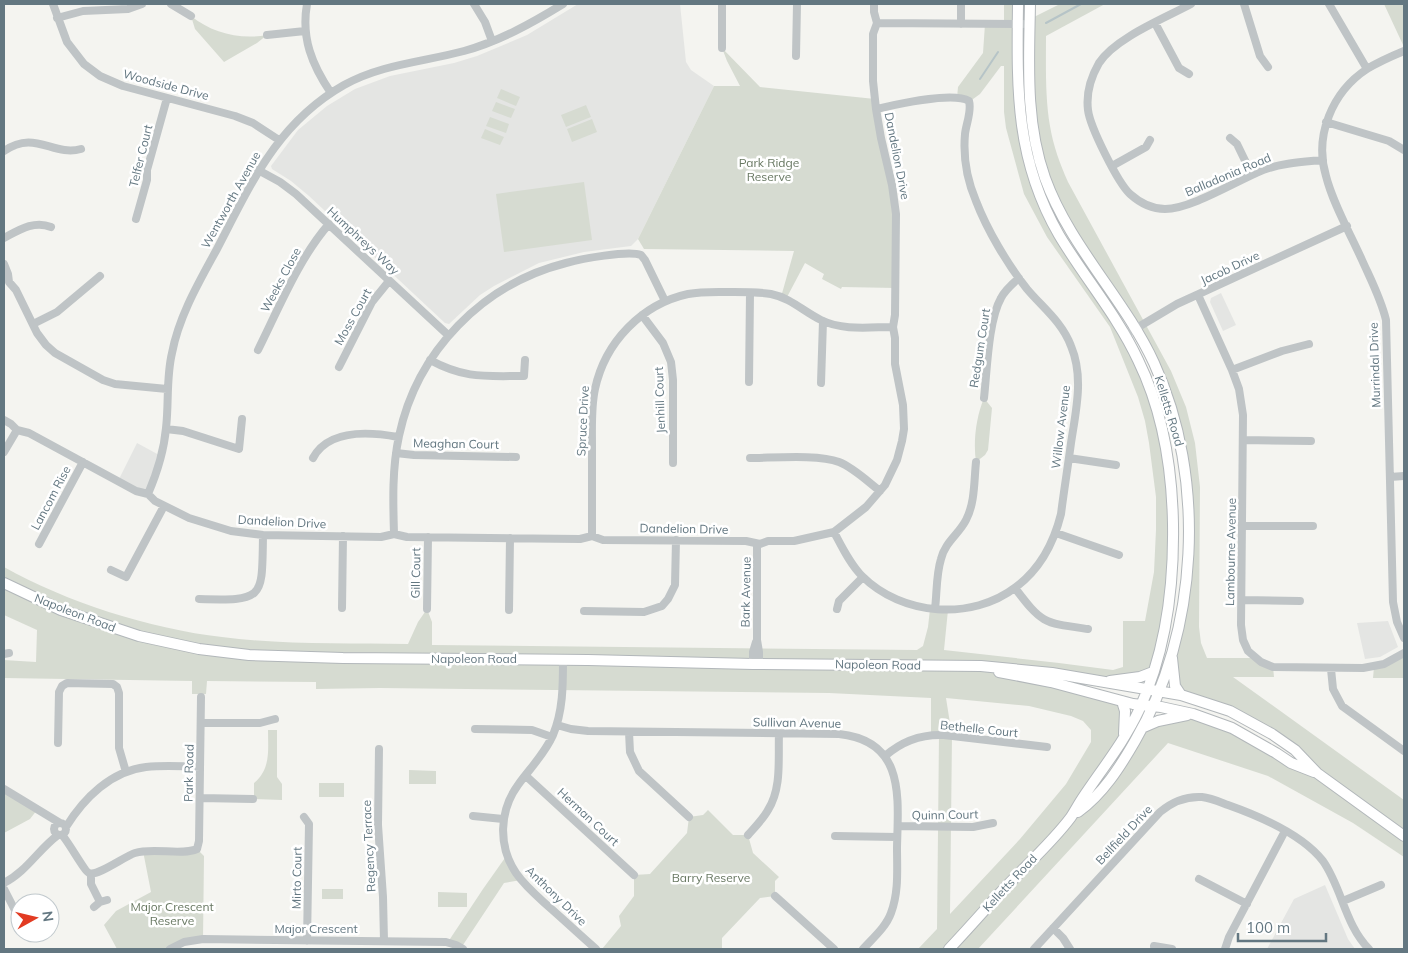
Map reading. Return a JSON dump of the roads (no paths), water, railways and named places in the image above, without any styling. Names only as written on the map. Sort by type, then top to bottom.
[{"type":"main road","name":"Kelletts Road","points":[[949,949],[1071,817],[1124,738],[1141,705],[1153,672],[1164,634],[1171,586],[1173,539],[1171,478],[1166,442],[1157,406],[1139,360],[1125,335],[1060,236],[1033,177],[1020,119],[1018,96],[1018,4]]},
{"type":"main road","name":"Kelletts Road","points":[[1030,4],[1029,84],[1031,111],[1034,137],[1045,177],[1071,233],[1135,328],[1154,362],[1179,436],[1185,472],[1188,518],[1185,587],[1181,615],[1172,656],[1154,706],[1128,753],[1107,782],[1083,808],[1071,817]]},
{"type":"main road","name":"Napoleon Road","points":[[4,583],[61,610],[112,628],[213,652],[284,657],[1018,668],[1181,695],[1230,711],[1257,725],[1295,750],[1317,773],[1404,836]]},
{"type":"main road","points":[[1172,656],[1175,686],[1181,695]]},
{"type":"main road","name":"Napoleon Road","points":[[955,666],[1051,682],[1141,705],[1193,714],[1232,728],[1262,744],[1292,764],[1317,773]]},
{"type":"main road","points":[[1102,682],[1140,677],[1153,672]]},
{"type":"main road","points":[[1122,700],[1125,711],[1124,738]]},
{"type":"main road","points":[[1144,726],[1158,721],[1193,714]]},
{"type":"street","name":"Woodside Drive","points":[[53,4],[67,42],[75,54],[94,72],[114,83],[235,116],[253,123],[279,140]]},
{"type":"street","points":[[57,18],[83,10],[128,10],[142,4]]},
{"type":"street","points":[[171,4],[191,16]]},
{"type":"street","points":[[307,4],[305,32],[309,51],[314,67],[331,93]]},
{"type":"street","points":[[474,4],[485,22],[492,41]]},
{"type":"street","name":"Wentworth Avenue","points":[[148,494],[158,468],[166,429],[167,389],[172,352],[185,312],[258,170],[279,140],[300,117],[331,93],[357,78],[386,68],[464,51],[492,41],[528,25],[563,4]]},
{"type":"street","points":[[722,4],[722,48]]},
{"type":"street","points":[[796,56],[797,4]]},
{"type":"street","name":"Dandelion Drive","points":[[4,420],[17,430],[29,433],[136,491],[148,494],[164,506],[189,518],[213,526],[263,535],[381,537],[394,534],[407,537],[580,539],[592,536],[603,540],[746,541],[758,544],[768,541],[803,539],[834,532],[866,507],[880,491],[893,469],[900,452],[904,429],[904,405],[895,364],[893,327],[896,315],[896,214],[890,173],[881,138],[873,82],[873,34],[877,23],[874,4]]},
{"type":"street","points":[[961,4],[961,24]]},
{"type":"street","name":"Balladonia Road","points":[[1191,4],[1123,40],[1111,49],[1100,62],[1090,86],[1088,101],[1089,118],[1096,135],[1125,188],[1147,205],[1163,209],[1178,208],[1252,175],[1278,166],[1323,160]]},
{"type":"street","points":[[1244,4],[1260,56],[1268,67]]},
{"type":"street","points":[[1329,4],[1367,69]]},
{"type":"street","points":[[877,23],[1030,24]]},
{"type":"street","points":[[1155,23],[1179,68],[1189,74]]},
{"type":"street","points":[[267,35],[305,32]]},
{"type":"street","name":"Murrindal Drive","points":[[1404,51],[1367,69],[1352,80],[1340,95],[1326,122],[1323,142],[1323,160],[1328,182],[1378,295],[1386,320],[1393,602],[1397,622],[1404,638]]},
{"type":"street","name":"Telfer Court","points":[[136,219],[147,180],[147,170],[167,98]]},
{"type":"street","name":"Willow Avenue","points":[[834,532],[846,555],[863,577],[880,590],[898,600],[921,608],[957,610],[977,606],[998,598],[1015,588],[1030,575],[1040,562],[1056,533],[1061,514],[1078,389],[1075,358],[1068,340],[1058,322],[1019,278],[980,211],[967,172],[965,147],[970,106],[968,101],[964,98],[934,99],[876,109]]},
{"type":"street","points":[[1326,122],[1389,141],[1404,150]]},
{"type":"street","points":[[1230,138],[1237,144],[1252,175]]},
{"type":"street","points":[[1112,166],[1146,147],[1150,140]]},
{"type":"street","points":[[4,151],[19,143],[29,142],[72,151],[81,149]]},
{"type":"street","points":[[72,151],[73,160]]},
{"type":"street","name":"Humphreys Way","points":[[258,170],[289,189],[448,336]]},
{"type":"street","points":[[4,238],[43,220],[52,227]]},
{"type":"street","name":"Weeks Close","points":[[258,350],[307,254],[317,237],[328,224]]},
{"type":"street","name":"Jacob Drive","points":[[1125,335],[1176,304],[1347,226]]},
{"type":"street","points":[[394,534],[396,453],[398,437],[409,401],[430,360],[461,321],[484,302],[508,286],[532,274],[557,265],[581,260],[643,252],[665,301]]},
{"type":"street","points":[[4,264],[8,274],[6,283],[16,290],[41,340],[49,348],[103,380],[119,386],[167,389]]},
{"type":"street","points":[[33,324],[57,312],[100,276]]},
{"type":"street","name":"Redgum Court","points":[[984,398],[995,310],[1006,290],[1019,278]]},
{"type":"street","name":"Moss Court","points":[[339,367],[372,302],[389,281]]},
{"type":"street","points":[[749,382],[750,292]]},
{"type":"street","name":"Spruce Drive","points":[[592,536],[592,414],[595,388],[599,373],[610,350],[624,331],[642,314],[665,301],[696,293],[750,292],[766,293],[785,298],[823,321],[845,326],[893,327]]},
{"type":"street","name":"Lambourne Avenue","points":[[1198,295],[1232,370],[1241,402],[1244,440],[1241,624],[1243,640],[1248,651],[1254,658],[1273,667],[1331,668],[1374,667],[1389,662],[1404,653]]},
{"type":"street","name":"Jenhill Court","points":[[642,314],[663,343],[671,362],[674,380],[673,463]]},
{"type":"street","points":[[821,383],[823,321]]},
{"type":"street","points":[[1232,370],[1282,351],[1309,344]]},
{"type":"street","points":[[430,360],[449,370],[463,374],[515,376],[524,376],[525,360]]},
{"type":"street","points":[[166,429],[183,431],[239,449],[242,419]]},
{"type":"street","points":[[4,452],[17,430]]},
{"type":"street","points":[[314,458],[316,452],[327,443],[355,433],[374,433],[398,437]]},
{"type":"street","points":[[1244,440],[1311,441]]},
{"type":"street","name":"Meaghan Court","points":[[396,453],[414,455],[516,456]]},
{"type":"street","points":[[750,458],[834,460],[849,468],[880,491]]},
{"type":"street","points":[[1069,458],[1116,465]]},
{"type":"street","name":"Lancom Rise","points":[[39,544],[82,462]]},
{"type":"street","points":[[935,609],[941,559],[947,545],[966,522],[972,501],[976,462]]},
{"type":"street","points":[[1390,477],[1404,476]]},
{"type":"street","points":[[111,570],[126,577],[164,506]]},
{"type":"street","points":[[1243,526],[1313,526]]},
{"type":"street","points":[[1056,533],[1119,555]]},
{"type":"street","points":[[199,599],[240,600],[257,591],[262,575],[263,535]]},
{"type":"street","points":[[342,608],[343,536]]},
{"type":"street","name":"Gill Court","points":[[427,609],[428,537]]},
{"type":"street","points":[[509,610],[510,538]]},
{"type":"street","points":[[584,611],[644,612],[662,606],[675,586],[676,540]]},
{"type":"street","name":"Bark Avenue","points":[[756,664],[758,544]]},
{"type":"street","points":[[836,609],[839,601],[863,577]]},
{"type":"street","points":[[1015,588],[1032,611],[1043,620],[1057,625],[1088,629]]},
{"type":"street","points":[[1242,600],[1300,601]]},
{"type":"street","name":"Anthony Drive","points":[[563,660],[562,697],[557,726],[542,756],[512,795],[503,820],[503,838],[511,865],[520,878],[596,949]]},
{"type":"street","points":[[1331,668],[1333,689],[1342,706],[1404,751]]},
{"type":"street","points":[[50,743],[60,744],[59,692],[62,686],[67,683],[113,684],[118,687],[119,692],[119,748],[126,772]]},
{"type":"street","name":"Park Road","points":[[91,874],[97,873],[138,852],[153,850],[191,851],[197,849],[199,841],[200,798],[200,697]]},
{"type":"street","points":[[201,723],[260,723],[276,719]]},
{"type":"street","name":"Sullivan Avenue","points":[[557,726],[579,730],[630,732],[850,735],[871,744],[885,756],[894,771],[897,782],[896,892],[894,907],[887,922],[863,949]]},
{"type":"street","points":[[475,729],[528,730],[552,737]]},
{"type":"street","points":[[630,732],[630,752],[637,767],[689,817]]},
{"type":"street","points":[[748,834],[768,811],[775,794],[778,777],[778,733]]},
{"type":"street","name":"Bethelle Court","points":[[885,756],[907,741],[930,735],[1047,748]]},
{"type":"street","name":"Regency Terrace","points":[[378,750],[378,833],[384,941]]},
{"type":"street","points":[[4,883],[17,875],[101,787],[126,772],[152,766],[200,767]]},
{"type":"street","name":"Herman Court","points":[[526,776],[634,875]]},
{"type":"street","points":[[4,789],[50,818],[60,829],[71,844],[84,869],[91,874],[91,884],[101,903]]},
{"type":"street","name":"Bellfield Drive","points":[[1034,949],[1160,812],[1176,801],[1193,797],[1210,798],[1247,812],[1304,843],[1320,858],[1331,874],[1354,928],[1369,949]]},
{"type":"street","points":[[200,798],[253,799]]},
{"type":"street","points":[[473,816],[503,820]]},
{"type":"street","name":"Mirto Court","points":[[304,817],[308,824],[307,941]]},
{"type":"street","name":"Quinn Court","points":[[898,826],[973,827],[993,823]]},
{"type":"street","points":[[1225,949],[1285,831]]},
{"type":"street","points":[[835,836],[897,837]]},
{"type":"street","points":[[1199,879],[1247,904]]},
{"type":"street","points":[[1343,901],[1381,885]]},
{"type":"street","points":[[4,889],[10,901]]},
{"type":"street","points":[[775,896],[834,949]]},
{"type":"street","points":[[1053,928],[1070,949]]},
{"type":"street","name":"Major Crescent","points":[[170,949],[193,940],[276,940],[448,942],[463,949]]},
{"type":"street","points":[[276,940],[276,949]]},
{"type":"street","points":[[1154,946],[1172,949]]},
{"type":"waterway","points":[[1046,23],[1081,4]]},
{"type":"waterway","points":[[980,79],[998,52]]},
{"type":"park label","name":"Park Ridge Reserve","points":[[769,170]]},
{"type":"park label","name":"Barry Reserve","points":[[711,878]]},
{"type":"park label","name":"Major Crescent Reserve","points":[[172,914]]}]
